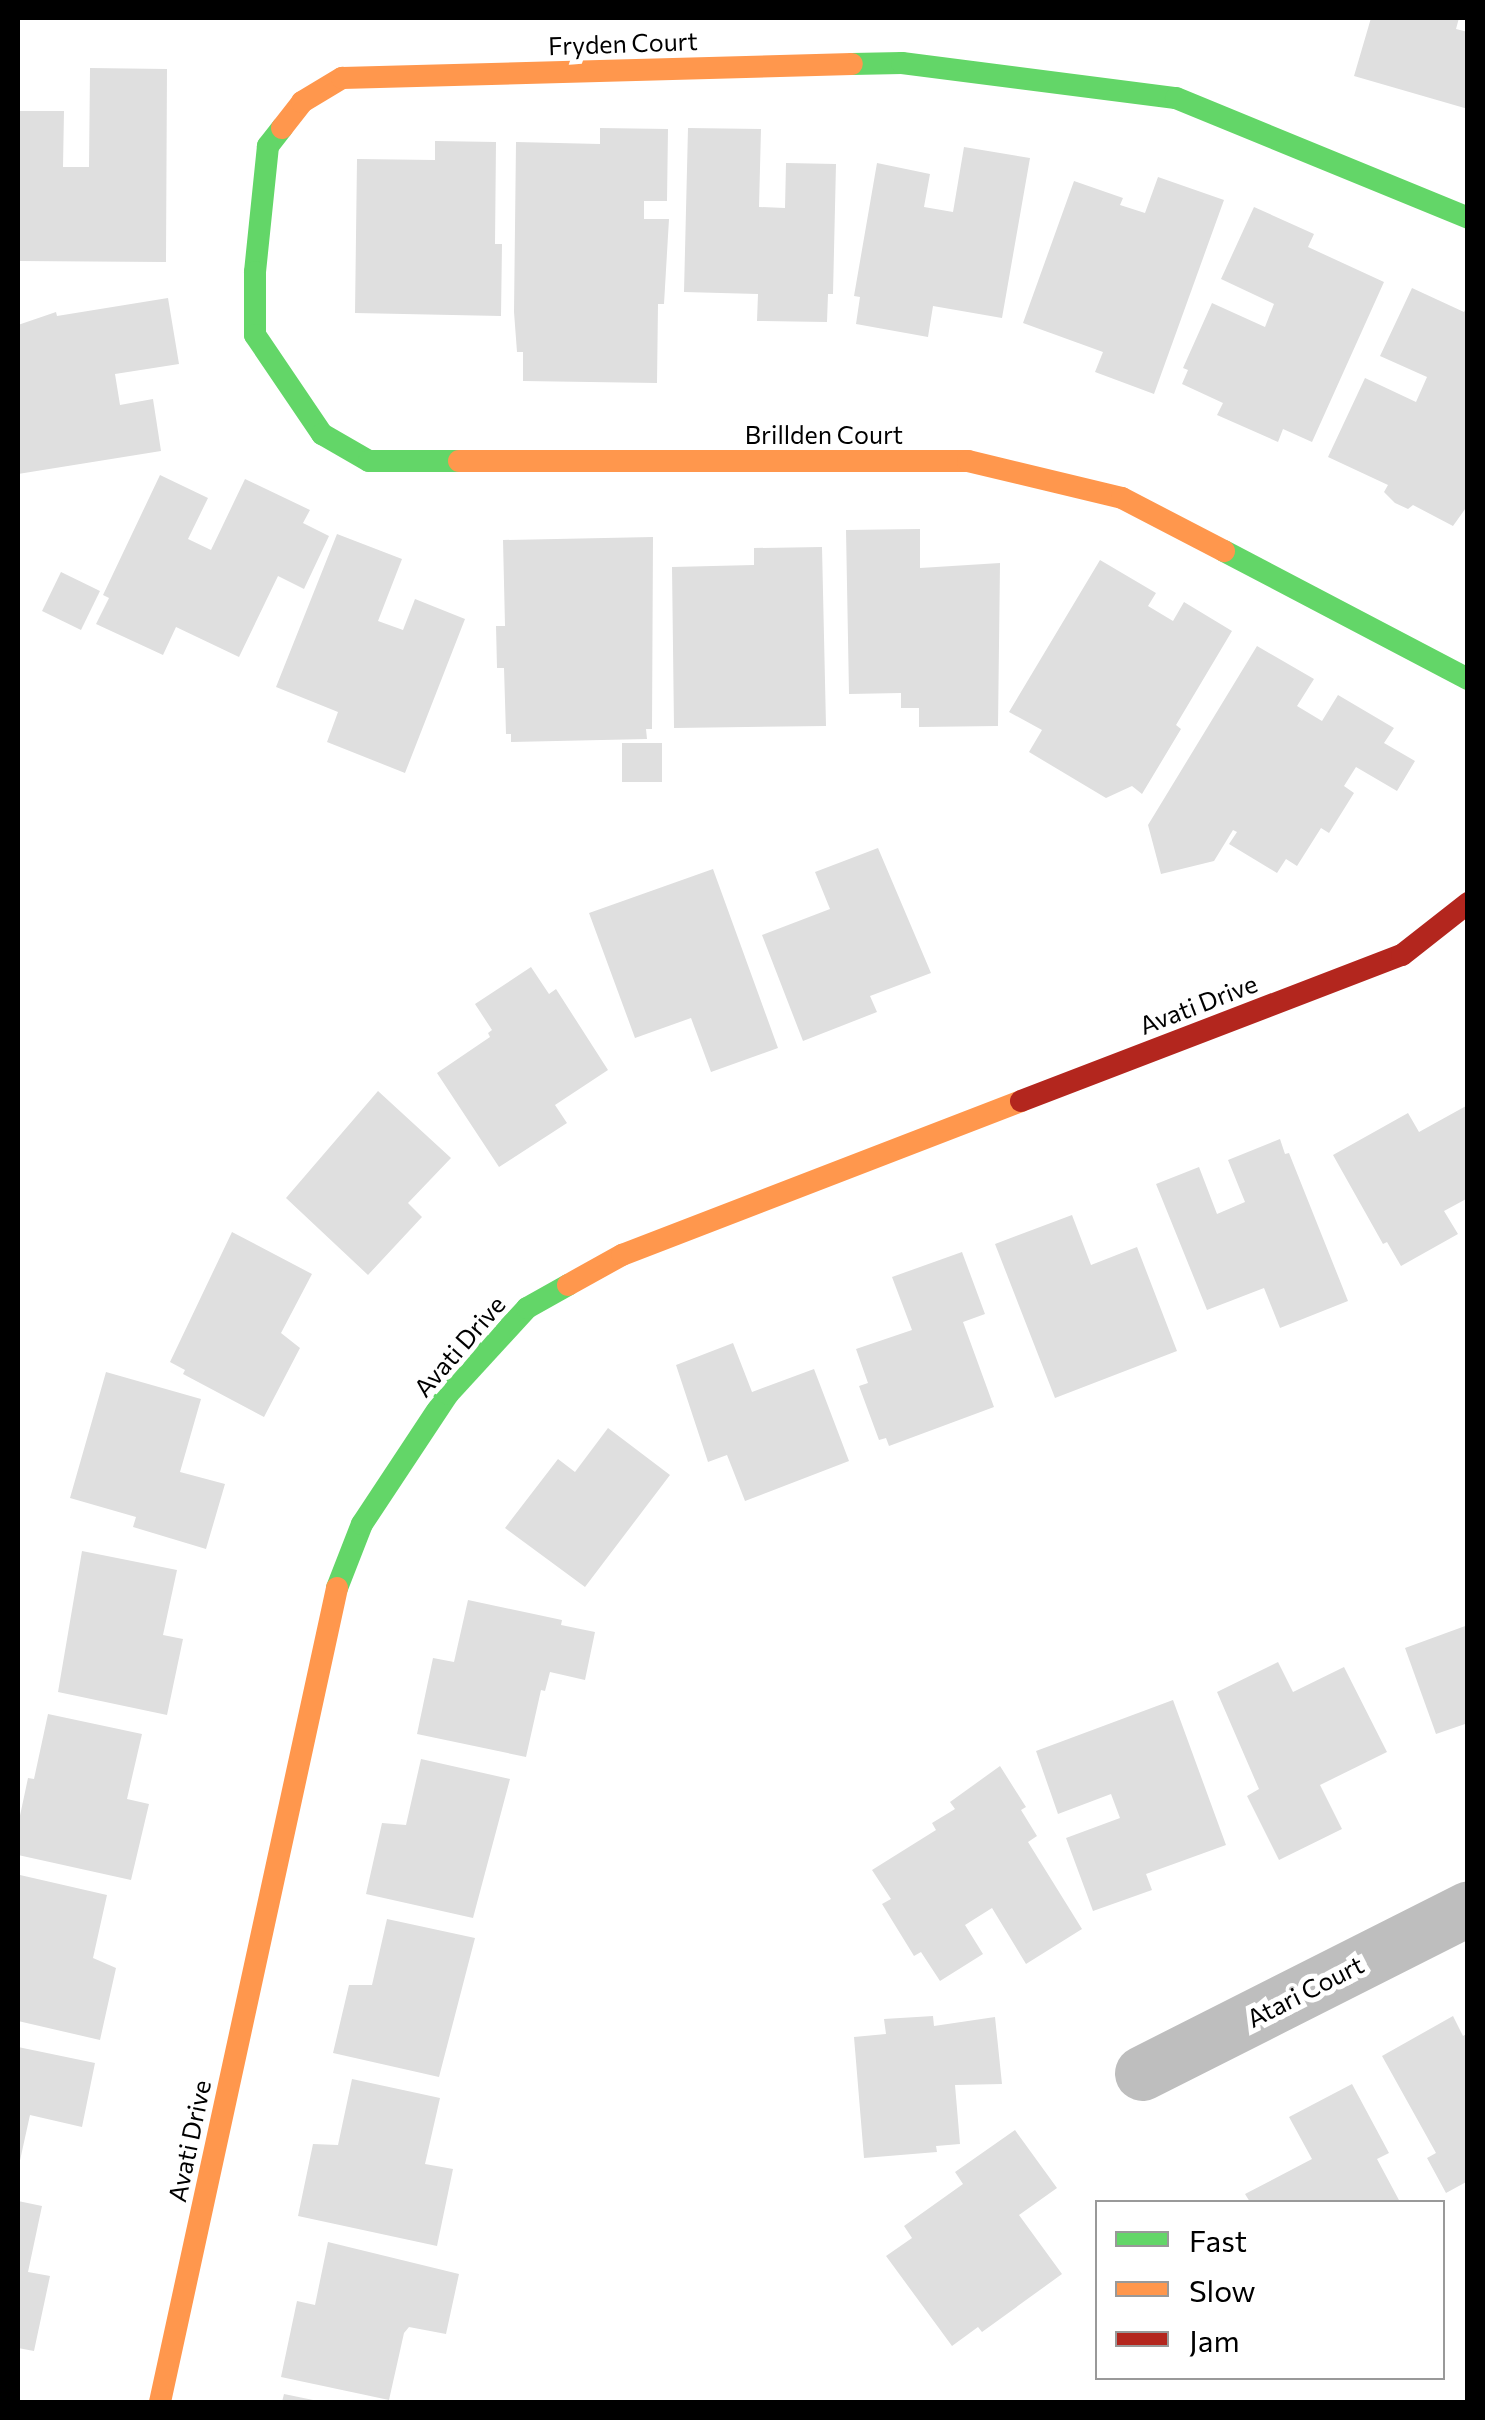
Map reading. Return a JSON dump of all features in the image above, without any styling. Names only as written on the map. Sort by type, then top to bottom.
[{"type":"street","name":"Fryden Court","points":[[255,272],[268,146],[302,102],[342,78],[902,63],[1176,98],[1468,218]]},
{"type":"street","name":"Brillden Court","points":[[255,272],[255,335],[322,434],[369,461],[968,461],[1122,498],[1468,679]]},
{"type":"street","name":"Avati Drive","points":[[160,2402],[336,1590],[362,1524],[448,1394],[527,1308],[622,1255],[1402,955],[1468,903]]},
{"type":"street","name":"Atari Court","points":[[1142,2073],[1468,1908]]},
{"type":"building","points":[[1371,18],[1459,18],[1456,29],[1468,32],[1468,109],[1354,76]]},
{"type":"building","points":[[90,68],[167,69],[166,262],[18,261],[18,111],[64,111],[63,167],[89,167]]},
{"type":"building","points":[[600,128],[668,129],[667,201],[644,201],[644,219],[669,219],[664,304],[658,304],[657,383],[523,381],[523,352],[517,352],[514,312],[516,142],[600,144]]},
{"type":"building","points":[[688,128],[761,129],[759,207],[785,208],[786,163],[836,164],[833,294],[828,294],[827,322],[757,321],[758,294],[684,292]]},
{"type":"building","points":[[435,141],[496,142],[495,244],[502,244],[501,316],[355,313],[357,159],[435,160]]},
{"type":"building","points":[[964,147],[1030,158],[1002,318],[933,306],[928,337],[856,324],[860,297],[854,296],[877,163],[930,174],[924,207],[953,212]]},
{"type":"building","points":[[1158,177],[1224,200],[1154,394],[1095,372],[1103,352],[1023,323],[1074,181],[1123,198],[1120,205],[1145,213]]},
{"type":"building","points":[[1254,207],[1314,234],[1308,247],[1384,282],[1312,442],[1283,429],[1278,442],[1217,415],[1223,403],[1182,384],[1188,370],[1183,368],[1212,303],[1265,327],[1274,304],[1221,279]]},
{"type":"building","points":[[1412,288],[1464,312],[1468,304],[1468,505],[1453,526],[1413,505],[1408,509],[1395,503],[1384,492],[1388,485],[1328,457],[1365,378],[1416,402],[1427,377],[1380,356]]},
{"type":"building","points":[[168,298],[179,364],[115,374],[120,405],[153,399],[161,451],[18,474],[18,325],[56,312],[57,316]]},
{"type":"building","points":[[160,475],[208,498],[188,539],[211,550],[245,479],[310,510],[303,523],[329,536],[304,589],[278,576],[239,657],[176,627],[163,655],[96,624],[109,598],[103,595]]},
{"type":"building","points":[[920,529],[920,568],[1000,563],[998,726],[919,727],[919,708],[901,708],[901,693],[849,694],[846,530]]},
{"type":"building","points":[[337,534],[402,559],[378,621],[403,630],[415,599],[465,619],[405,773],[327,742],[338,712],[276,687]]},
{"type":"building","points":[[653,537],[652,729],[646,729],[647,739],[511,742],[511,734],[506,734],[504,668],[497,668],[496,626],[505,626],[503,540]]},
{"type":"building","points":[[822,547],[826,726],[674,728],[672,567],[754,565],[754,548]]},
{"type":"building","points":[[1100,560],[1156,593],[1148,606],[1173,621],[1184,602],[1232,631],[1176,725],[1181,729],[1142,794],[1132,786],[1106,798],[1029,752],[1042,730],[1009,712]]},
{"type":"building","points":[[61,572],[100,591],[81,630],[42,611]]},
{"type":"building","points":[[1257,646],[1314,679],[1297,706],[1322,721],[1338,695],[1394,728],[1384,743],[1415,761],[1397,791],[1356,767],[1344,786],[1354,793],[1329,833],[1321,828],[1297,866],[1286,859],[1277,873],[1229,844],[1237,832],[1233,830],[1214,861],[1161,874],[1148,825]]},
{"type":"building","points":[[622,743],[662,743],[662,782],[622,782]]},
{"type":"building","points":[[878,848],[931,973],[870,996],[877,1012],[803,1041],[762,935],[830,909],[815,872]]},
{"type":"building","points":[[713,869],[778,1048],[711,1072],[691,1018],[635,1038],[589,913]]},
{"type":"building","points":[[531,967],[549,994],[556,989],[608,1070],[555,1105],[567,1123],[499,1167],[437,1073],[490,1037],[488,1033],[492,1030],[475,1004]]},
{"type":"building","points":[[378,1091],[451,1158],[408,1203],[422,1217],[368,1275],[286,1198]]},
{"type":"building","points":[[1466,1106],[1468,1198],[1444,1211],[1458,1234],[1401,1266],[1387,1242],[1383,1244],[1333,1155],[1408,1113],[1419,1132]]},
{"type":"building","points":[[1280,1139],[1348,1301],[1280,1328],[1264,1288],[1207,1310],[1156,1184],[1199,1167],[1217,1214],[1245,1202],[1228,1160]]},
{"type":"building","points":[[1072,1215],[1091,1265],[1137,1247],[1177,1351],[1055,1398],[995,1244]]},
{"type":"building","points":[[232,1232],[312,1274],[281,1333],[300,1348],[264,1417],[183,1374],[185,1370],[170,1362]]},
{"type":"building","points":[[962,1252],[985,1314],[963,1322],[994,1407],[889,1446],[886,1438],[879,1440],[859,1386],[868,1383],[856,1349],[912,1330],[892,1277]]},
{"type":"building","points":[[733,1343],[752,1392],[814,1369],[849,1461],[745,1501],[727,1455],[708,1462],[676,1365]]},
{"type":"building","points":[[106,1372],[201,1399],[180,1472],[225,1484],[206,1549],[133,1527],[136,1517],[70,1498]]},
{"type":"building","points":[[608,1428],[670,1475],[585,1587],[505,1528],[558,1459],[575,1472]]},
{"type":"building","points":[[82,1551],[177,1570],[163,1635],[183,1639],[167,1715],[58,1692]]},
{"type":"building","points":[[468,1600],[562,1620],[561,1625],[595,1632],[585,1680],[550,1672],[545,1691],[541,1690],[526,1757],[417,1734],[433,1658],[454,1662]]},
{"type":"building","points":[[1468,1625],[1468,1723],[1436,1734],[1405,1648]]},
{"type":"building","points":[[1278,1662],[1293,1692],[1344,1667],[1387,1752],[1320,1785],[1342,1829],[1279,1860],[1247,1796],[1259,1789],[1217,1692]]},
{"type":"building","points":[[1173,1700],[1226,1845],[1146,1874],[1152,1890],[1093,1911],[1066,1838],[1120,1818],[1111,1794],[1058,1814],[1036,1751]]},
{"type":"building","points":[[48,1714],[142,1734],[127,1799],[149,1804],[131,1880],[18,1855],[18,1825],[28,1778],[34,1779]]},
{"type":"building","points":[[421,1759],[510,1779],[473,1918],[366,1894],[382,1823],[406,1825]]},
{"type":"building","points":[[1000,1766],[1026,1807],[1021,1810],[1037,1836],[1028,1842],[1082,1929],[1026,1964],[992,1908],[965,1925],[983,1954],[940,1981],[921,1952],[914,1956],[882,1904],[891,1899],[872,1870],[936,1830],[932,1823],[955,1809],[950,1802]]},
{"type":"building","points":[[20,1875],[107,1895],[93,1958],[116,1968],[100,2040],[18,2021]]},
{"type":"building","points":[[387,1919],[475,1938],[439,2077],[333,2053],[349,1985],[372,1985]]},
{"type":"building","points":[[933,2016],[934,2026],[995,2017],[1002,2084],[955,2085],[960,2144],[936,2146],[937,2152],[864,2158],[854,2037],[886,2034],[884,2019]]},
{"type":"building","points":[[1453,2016],[1463,2036],[1468,2033],[1468,2181],[1446,2193],[1427,2158],[1436,2153],[1382,2056]]},
{"type":"building","points":[[18,2047],[95,2063],[82,2127],[30,2115],[19,2165]]},
{"type":"building","points":[[352,2079],[440,2098],[425,2164],[453,2169],[437,2246],[298,2216],[313,2144],[338,2145]]},
{"type":"building","points":[[1352,2084],[1389,2153],[1377,2159],[1399,2200],[1249,2200],[1245,2194],[1312,2159],[1289,2117]]},
{"type":"building","points":[[1015,2130],[1057,2188],[1019,2215],[1062,2274],[982,2332],[978,2327],[952,2346],[886,2256],[912,2238],[904,2226],[963,2184],[955,2172]]},
{"type":"building","points":[[18,2201],[42,2206],[28,2272],[50,2276],[34,2351],[18,2348]]},
{"type":"building","points":[[328,2242],[459,2274],[446,2334],[409,2327],[404,2333],[389,2400],[281,2377],[297,2301],[315,2305]]},
{"type":"building","points":[[284,2394],[318,2401],[318,2402],[282,2402]]},
{"type":"traffic: fast","points":[[852,64],[902,63],[1176,98],[1468,218]]},
{"type":"traffic: fast","points":[[282,128],[268,146],[255,272],[255,335],[322,434],[369,461],[459,461]]},
{"type":"traffic: fast","points":[[1224,551],[1468,679]]},
{"type":"traffic: fast","points":[[337,1588],[362,1524],[448,1394],[527,1308],[568,1285]]},
{"type":"traffic: slow","points":[[282,128],[302,102],[342,78],[852,64]]},
{"type":"traffic: slow","points":[[459,461],[968,461],[1122,498],[1224,551]]},
{"type":"traffic: slow","points":[[568,1285],[622,1255],[1021,1101]]},
{"type":"traffic: slow","points":[[160,2402],[337,1588]]},
{"type":"traffic: jam","points":[[1021,1101],[1402,955],[1468,903]]}]
